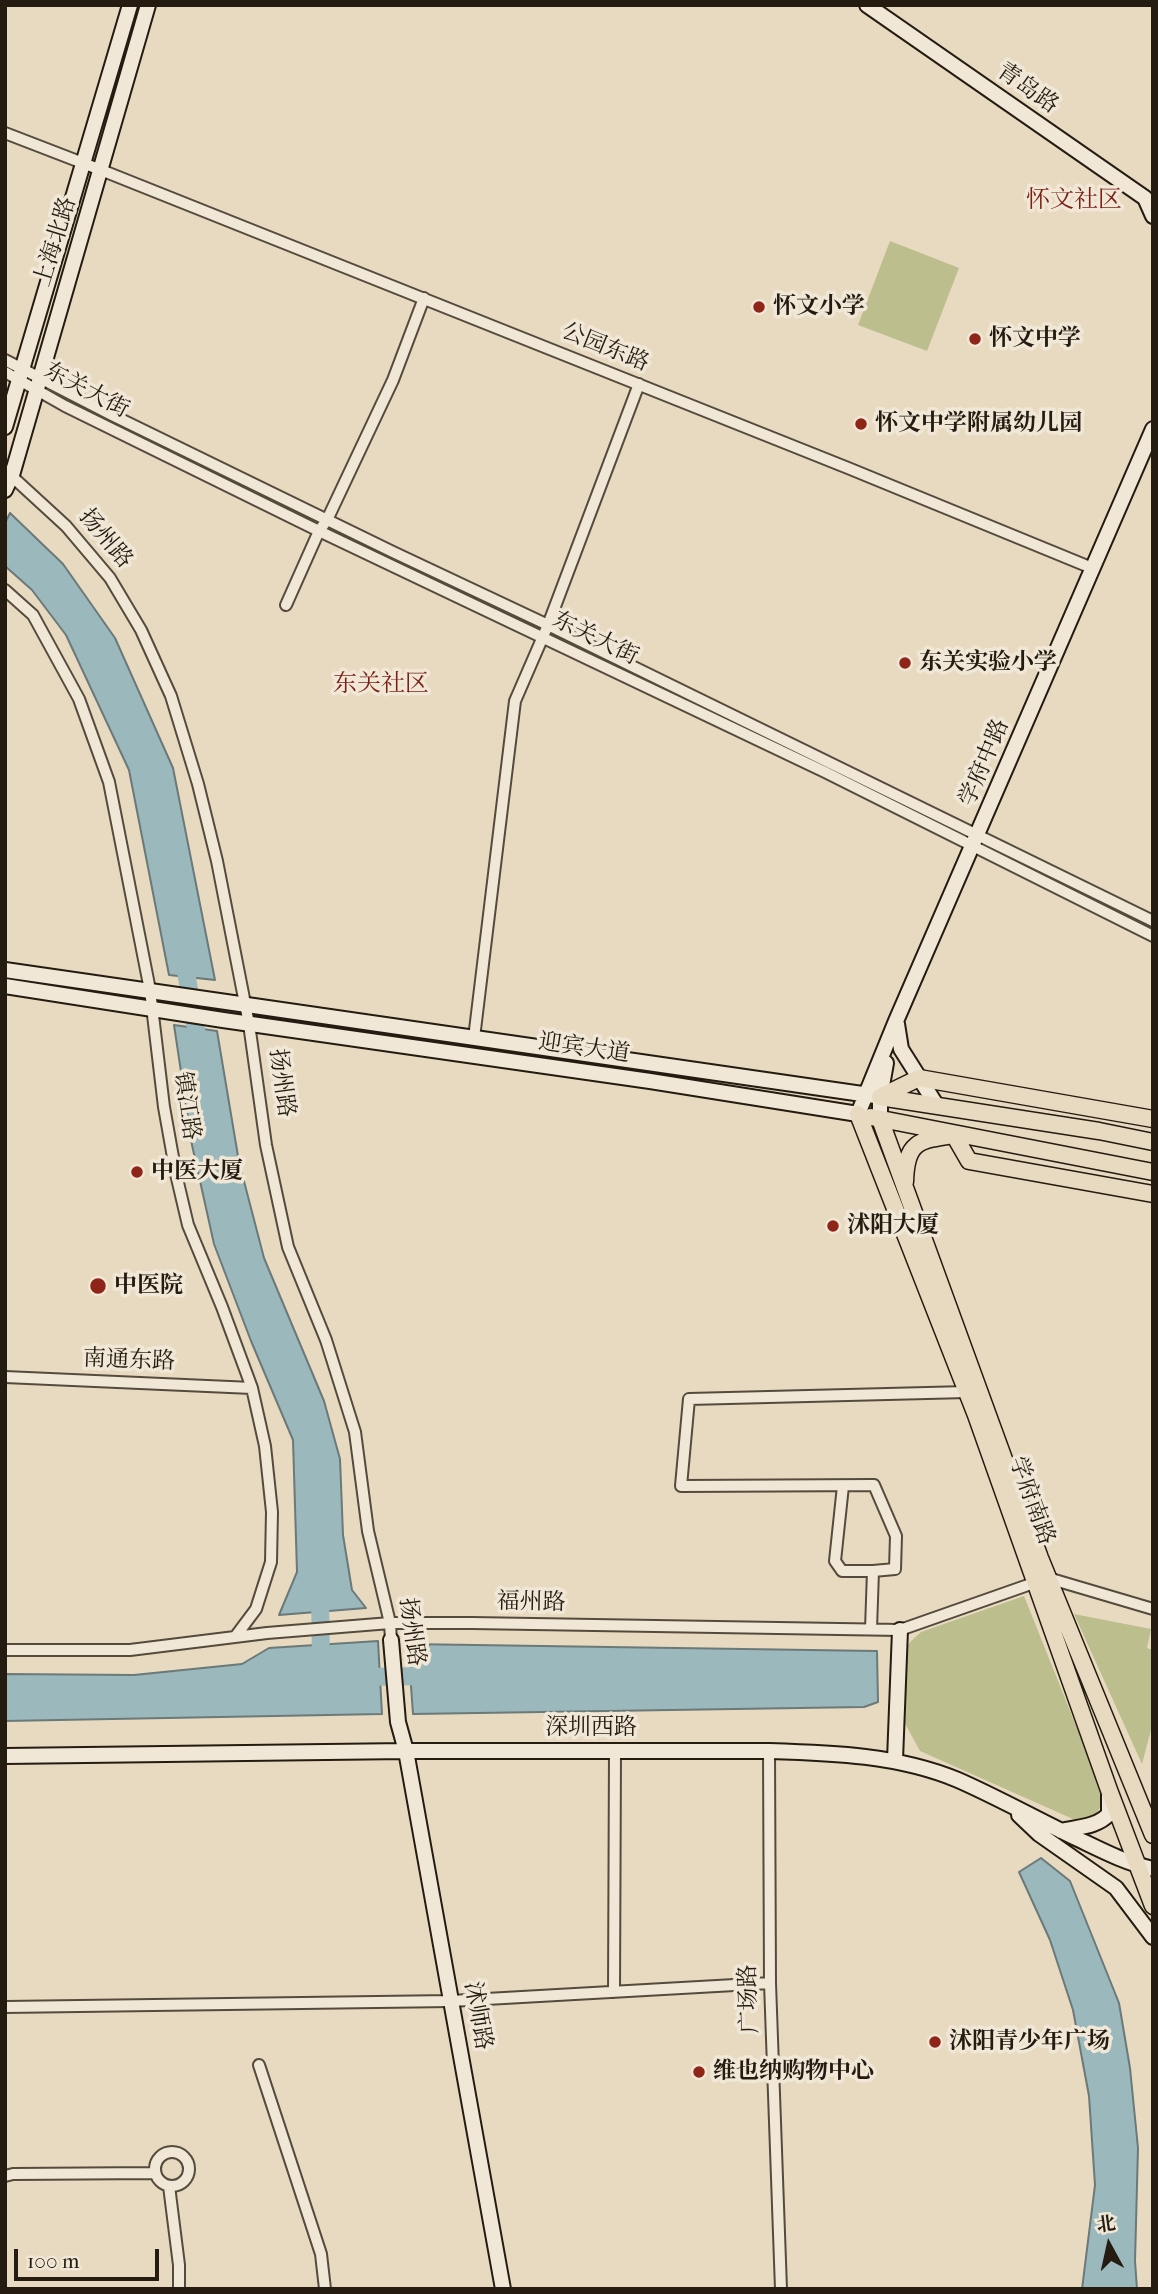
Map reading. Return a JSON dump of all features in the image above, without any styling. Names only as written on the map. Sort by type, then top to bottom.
[{"type":"main road","points":[[873,1096],[919,1078],[1153,1119]]},
{"type":"main road","name":"迎宾大道","points":[[873,1096],[1099,1131],[1153,1142]]},
{"type":"main road","name":"迎宾大道","points":[[859,1114],[954,1135],[1153,1172]]},
{"type":"main road","name":"学府南路","points":[[859,1114],[1042,1580],[1153,1835]]},
{"type":"main road","name":"学府南路","points":[[880,1119],[1042,1580],[1109,1790],[1145,1867],[1153,1906]]},
{"type":"main road","points":[[905,1191],[906,1161],[916,1144],[930,1138],[954,1135],[969,1161],[1153,1194]]},
{"type":"street","name":"上海北路","points":[[5,427],[130,5]]},
{"type":"street","name":"上海北路","points":[[7,481],[38,384],[148,5]]},
{"type":"street","name":"青岛路","points":[[867,5],[1149,199],[1153,216]]},
{"type":"street","name":"公园东路","points":[[5,133],[639,384],[1092,568]]},
{"type":"street","points":[[286,605],[393,380],[424,299]]},
{"type":"street","points":[[5,360],[21,374]]},
{"type":"street","points":[[5,372],[21,374]]},
{"type":"street","name":"东关大街","points":[[21,374],[548,625],[975,841],[1153,936]]},
{"type":"street","name":"东关大街","points":[[38,384],[65,406],[319,531],[825,772],[1153,921]]},
{"type":"street","points":[[474,1038],[514,707],[544,637],[639,384]]},
{"type":"street","name":"学府中路","points":[[873,1096],[886,1064],[896,1021],[1153,429]]},
{"type":"street","name":"扬州路","points":[[7,481],[66,526],[110,578],[141,630],[170,696],[198,783],[250,1024],[266,1145],[288,1247],[326,1340],[355,1432],[368,1531],[390,1623],[398,1722],[406,1751]]},
{"type":"street","name":"镇江路","points":[[5,590],[33,615],[79,699],[108,782],[157,991],[167,1120],[176,1174],[185,1212],[252,1388],[265,1446],[272,1512],[271,1562],[256,1609],[235,1637]]},
{"type":"street","name":"迎宾大道","points":[[5,970],[873,1096]]},
{"type":"street","name":"迎宾大道","points":[[5,986],[859,1114]]},
{"type":"street","points":[[896,1021],[901,1049],[937,1106]]},
{"type":"street","points":[[859,1114],[873,1096]]},
{"type":"street","points":[[873,1096],[880,1119]]},
{"type":"street","name":"南通东路","points":[[5,1377],[252,1388]]},
{"type":"street","points":[[843,1486],[835,1561],[842,1571],[873,1572],[895,1569],[896,1536],[874,1485],[681,1486],[689,1399],[967,1392]]},
{"type":"street","points":[[871,1629],[873,1572]]},
{"type":"street","points":[[1042,1580],[1153,1609]]},
{"type":"street","name":"福州路","points":[[5,1650],[130,1650],[267,1633],[390,1623],[900,1630],[1042,1580]]},
{"type":"street","points":[[895,1760],[900,1630]]},
{"type":"street","name":"深圳西路","points":[[5,1756],[406,1751],[828,1752],[895,1760],[958,1780],[1122,1860],[1145,1867]]},
{"type":"street","name":"沭师路","points":[[406,1751],[503,2289]]},
{"type":"street","points":[[614,1992],[615,1751]]},
{"type":"street","name":"广场路","points":[[769,1751],[770,1983],[781,2289]]},
{"type":"street","points":[[1061,1831],[1091,1826],[1103,1820],[1109,1814],[1109,1790]]},
{"type":"street","points":[[1007,1805],[1039,1834],[1116,1888],[1153,1937]]},
{"type":"street","points":[[5,2007],[451,2001],[770,1983]]},
{"type":"street","points":[[259,2065],[321,2254],[325,2289]]},
{"type":"street","points":[[176,2152],[186,2158],[188,2175],[181,2184],[169,2186],[160,2182],[155,2173],[156,2161],[164,2153],[176,2152]]},
{"type":"street","points":[[5,2176],[155,2173]]},
{"type":"street","points":[[169,2186],[179,2265],[179,2289]]},
{"type":"green space","points":[[890,241],[959,268],[927,351],[858,325]]},
{"type":"green space","points":[[1024,1596],[1103,1793],[1098,1811],[1091,1817],[1073,1819],[920,1751],[902,1718],[900,1656],[911,1641],[921,1632]]},
{"type":"green space","points":[[1074,1614],[1151,1629],[1147,1648],[1153,1650],[1153,1722],[1142,1764]]},
{"type":"water","points":[[10,513],[63,564],[115,638],[173,768],[215,980],[169,975],[129,770],[66,635],[32,590],[5,566],[5,523]]},
{"type":"water","points":[[174,1025],[217,1031],[239,1162],[264,1258],[324,1401],[340,1459],[343,1535],[352,1590],[366,1608],[279,1615],[297,1572],[293,1440],[214,1244],[192,1145]]},
{"type":"water","points":[[378,1641],[382,1714],[5,1721],[5,1674],[134,1675],[242,1664],[269,1648]]},
{"type":"water","points":[[408,1644],[877,1651],[878,1702],[864,1707],[413,1714]]},
{"type":"water","points":[[1041,1858],[1070,1881],[1119,2003],[1130,2068],[1138,2148],[1135,2261],[1137,2289],[1082,2289],[1095,2185],[1089,2096],[1073,2010],[1050,1940],[1019,1872]]},
{"type":"waterway","points":[[183,955],[200,1052]]},
{"type":"waterway","points":[[320,1589],[321,1666]]},
{"type":"waterway","points":[[359,1677],[432,1676]]},
{"type":"place","name":"怀文小学","points":[[759,307]]},
{"type":"place","name":"怀文中学","points":[[975,339]]},
{"type":"place","name":"怀文中学附属幼儿园","points":[[861,424]]},
{"type":"place","name":"东关实验小学","points":[[905,663]]},
{"type":"place","name":"中医大厦","points":[[137,1172]]},
{"type":"place","name":"沭阳大厦","points":[[833,1226]]},
{"type":"place","name":"中医院","points":[[98,1286]]},
{"type":"place","name":"沭阳青少年广场","points":[[935,2042]]},
{"type":"place","name":"维也纳购物中心","points":[[699,2072]]},
{"type":"district","name":"怀文社区","points":[[1074,201]]},
{"type":"district","name":"东关社区","points":[[381,685]]}]
